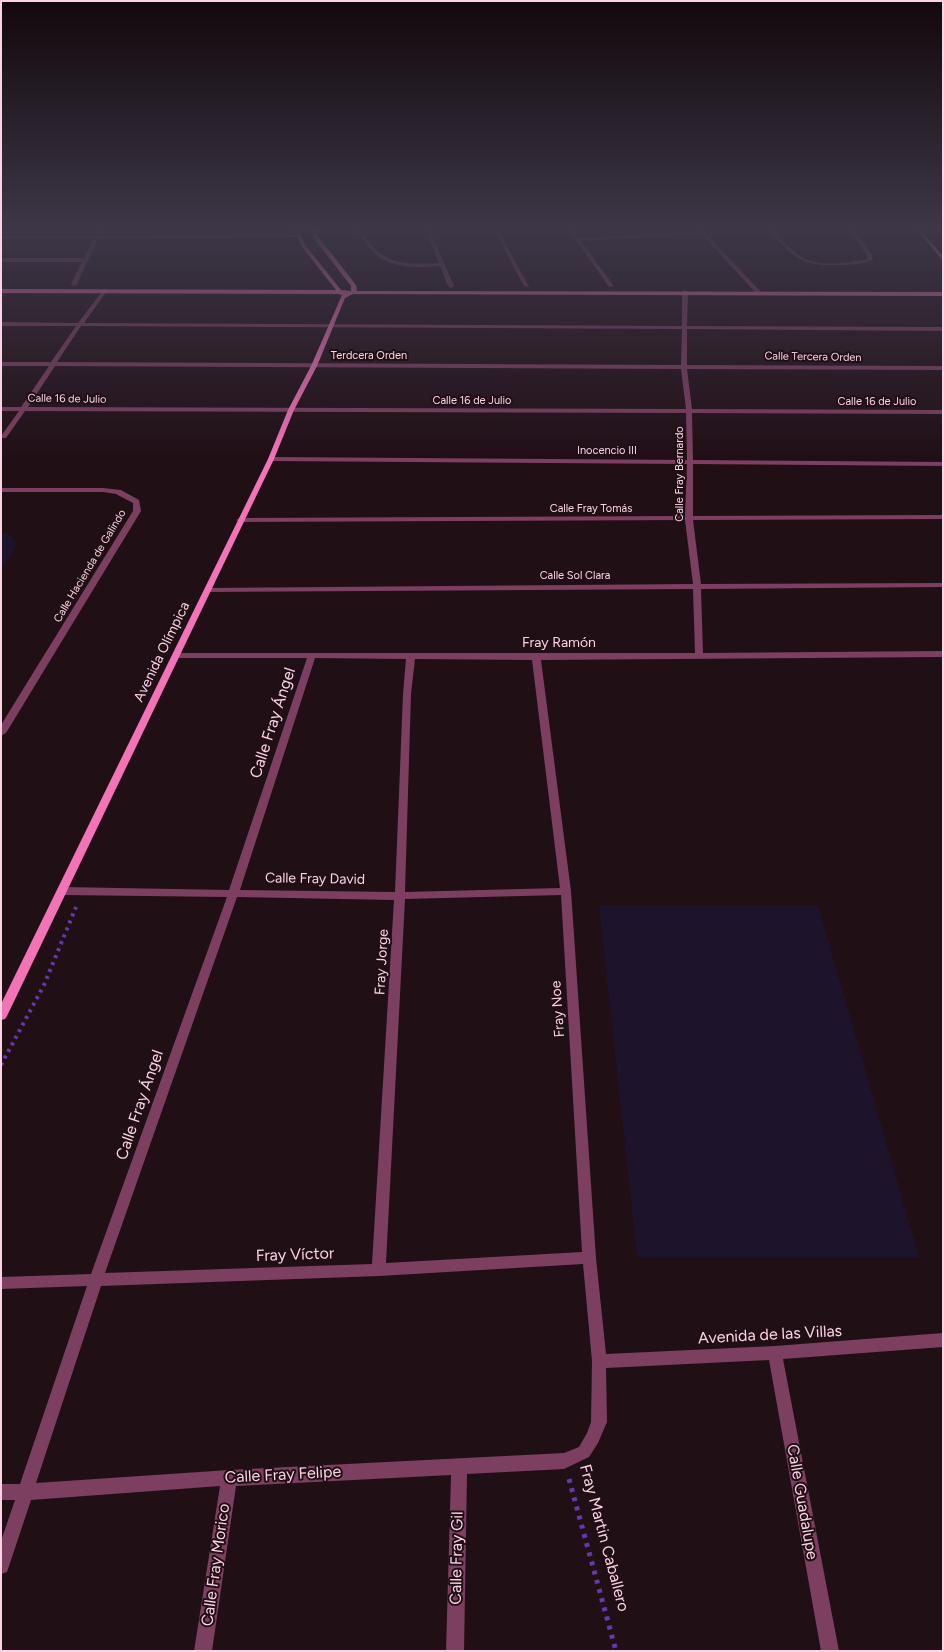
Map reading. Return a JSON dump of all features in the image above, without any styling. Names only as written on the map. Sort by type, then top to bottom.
[{"type":"street","points":[[4,437],[26,408],[79,324],[93,305]]},
{"type":"street","name":"Avenida Olímpica","points":[[1,1016],[271,459],[291,410],[332,326],[337,305]]},
{"type":"street","name":"Calle Fray Bernardo","points":[[685,305],[684,366],[689,411],[689,520],[697,587],[699,656]]},
{"type":"street","points":[[1,324],[686,326],[943,329]]},
{"type":"street","points":[[1,364],[54,364]]},
{"type":"street","name":"Terdcera Orden","points":[[54,364],[684,366]]},
{"type":"street","name":"Calle Tercera Orden","points":[[684,366],[943,368]]},
{"type":"street","name":"Calle 16 de Julio","points":[[1,408],[943,412]]},
{"type":"street","name":"Inocencio III","points":[[271,459],[943,464]]},
{"type":"street","name":"Calle Hacienda de Galindo","points":[[1,490],[118,492],[136,502],[137,511],[1,733]]},
{"type":"street","name":"Calle Fray Tomás","points":[[240,520],[689,520],[943,517]]},
{"type":"street","name":"Calle Sol Clara","points":[[208,590],[943,585]]},
{"type":"street","name":"Fray Ramón","points":[[176,654],[536,657],[943,654]]},
{"type":"street","name":"Calle Fray Ángel","points":[[1,1566],[96,1280],[234,892],[312,656]]},
{"type":"street","name":"Fray Jorge","points":[[379,1270],[400,896],[407,694],[411,656]]},
{"type":"street","name":"Fray Noe","points":[[536,657],[566,891],[589,1258],[599,1361]]},
{"type":"street","name":"Calle Fray David","points":[[63,891],[234,892],[400,896],[566,891]]},
{"type":"street","name":"Fray Víctor","points":[[1,1283],[379,1270],[589,1258]]},
{"type":"street","name":"Avenida de las Villas","points":[[599,1361],[775,1353],[943,1340]]},
{"type":"street","name":"Calle Guadalupe","points":[[775,1353],[830,1651]]},
{"type":"street","name":"Fray Martin Caballero","points":[[564,1461],[584,1452],[600,1422],[599,1361]]},
{"type":"street","name":"Calle Fray Felipe","points":[[1,1492],[564,1461]]},
{"type":"street","name":"Calle Fray Gil","points":[[455,1651],[458,1466]]},
{"type":"street","name":"Calle Fray Morico","points":[[203,1651],[229,1478]]},
{"type":"path","points":[[1,1065],[54,963],[82,891]]},
{"type":"path","name":"Fray Martin Caballero","points":[[564,1461],[616,1651]]},
{"type":"shaded area","points":[[1,533],[7,533],[17,541],[14,551],[1,569]]},
{"type":"shaded area","points":[[599,905],[818,905],[919,1257],[637,1257]]}]
